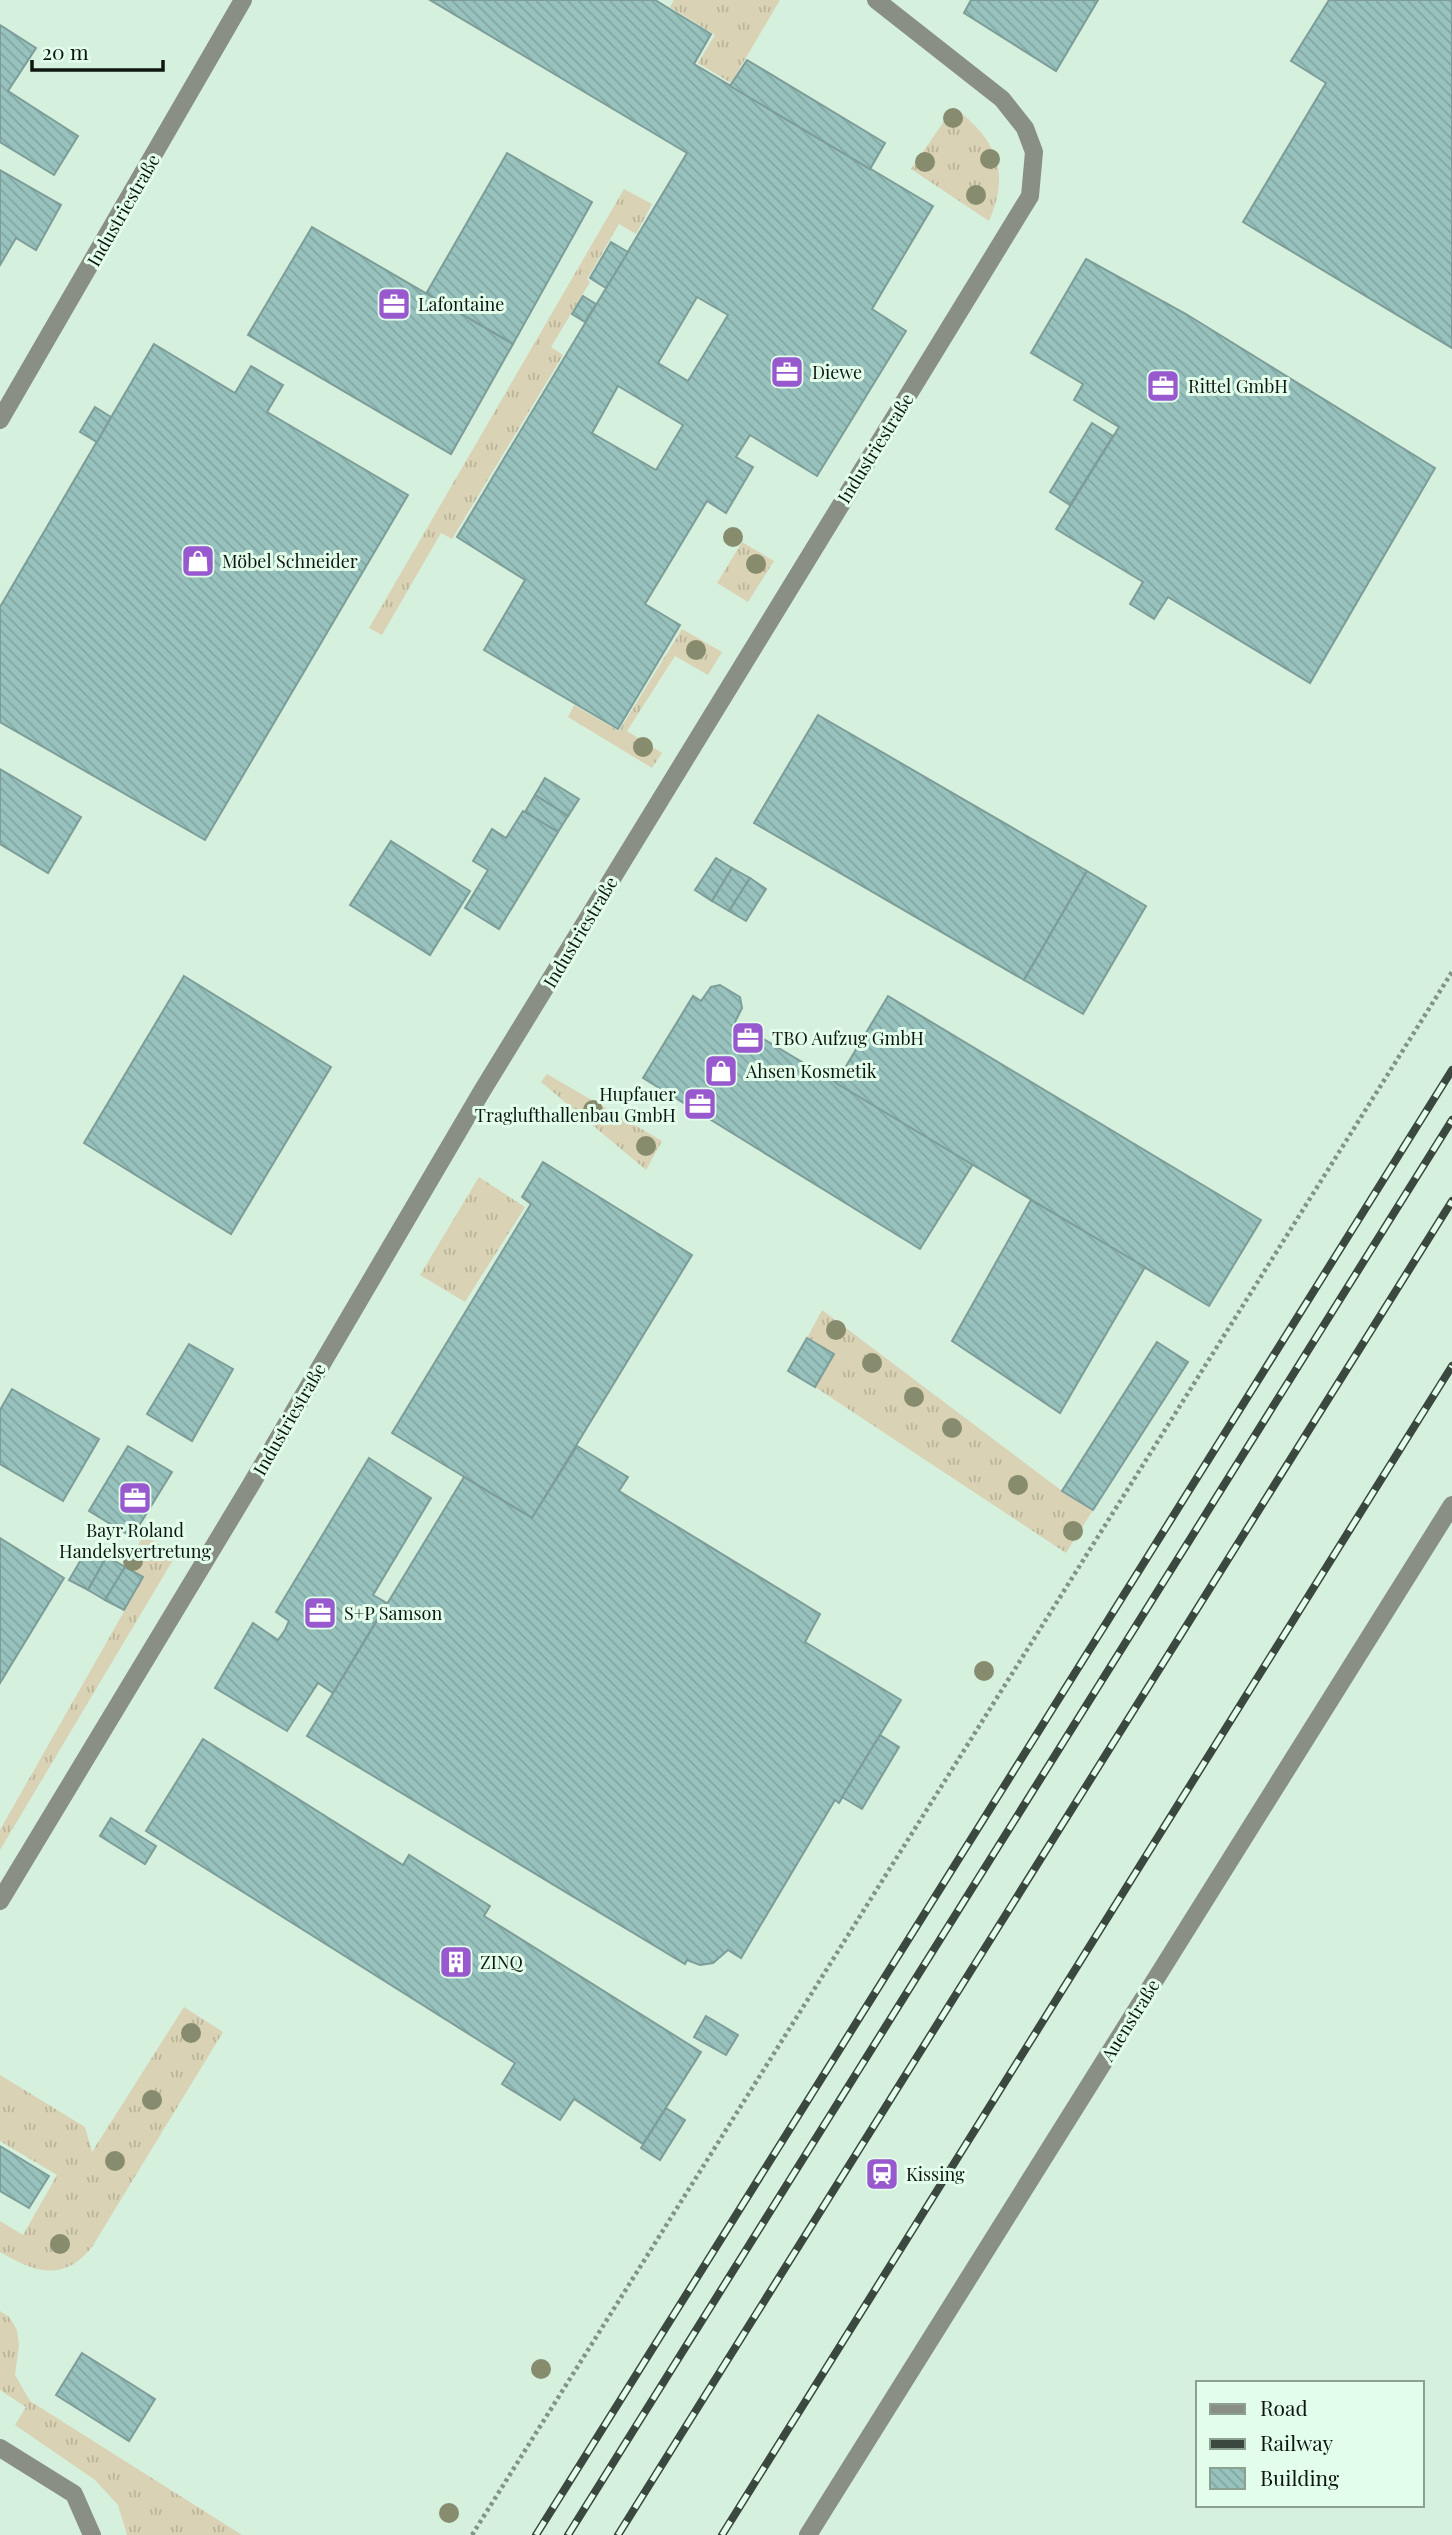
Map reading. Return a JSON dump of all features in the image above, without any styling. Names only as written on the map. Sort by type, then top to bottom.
[{"type":"street","name":"Industriestraße","points":[[0,420],[243,0]]},
{"type":"street","name":"Industriestraße","points":[[0,1901],[249,1488],[488,1080],[1030,196],[1034,152],[1025,128],[1002,99],[877,0]]},
{"type":"street","name":"Auenstraße","points":[[808,2535],[1452,1505]]},
{"type":"street","points":[[0,2448],[74,2494],[92,2535]]},
{"type":"path","points":[[472,2535],[1452,972]]},
{"type":"green space","points":[[674,0],[780,0],[731,83],[698,63],[715,35],[670,7]]},
{"type":"green space","points":[[954,107],[980,132],[995,157],[999,186],[989,221],[911,169]]},
{"type":"green space","points":[[624,189],[652,204],[636,234],[619,224],[587,279],[590,282],[551,347],[563,355],[452,539],[441,533],[382,635],[369,628]]},
{"type":"green space","points":[[742,542],[774,561],[748,602],[717,583]]},
{"type":"green space","points":[[682,629],[722,652],[708,675],[675,656],[627,731],[662,753],[652,768],[568,717],[574,705],[619,731]]},
{"type":"green space","points":[[547,1074],[662,1141],[646,1170],[541,1082]]},
{"type":"green space","points":[[479,1177],[525,1207],[465,1302],[420,1275]]},
{"type":"green space","points":[[822,1310],[1062,1491],[1093,1510],[1066,1553],[815,1387],[834,1354],[807,1338]]},
{"type":"green space","points":[[144,1535],[176,1555],[0,1850],[0,1830],[143,1578],[125,1567]]},
{"type":"green space","points":[[184,2007],[223,2032],[92,2247],[70,2266],[59,2270],[36,2269],[0,2252],[0,2221],[23,2235],[57,2175],[0,2141],[0,2075],[85,2127],[92,2152]]},
{"type":"green space","points":[[0,2311],[9,2317],[17,2330],[19,2345],[15,2375],[30,2401],[242,2535],[127,2535],[118,2505],[95,2480],[15,2425],[26,2407],[0,2390]]},
{"type":"building","name":"Diewe","points":[[430,0],[655,0],[711,34],[694,64],[933,206],[872,309],[906,331],[817,476],[750,435],[736,457],[753,467],[726,513],[707,501],[645,604],[680,625],[618,729],[484,650],[525,580],[457,537],[687,153]],"holes":[[[697,297],[728,315],[688,381],[658,363]],[[618,386],[683,425],[656,470],[592,433]]]},
{"type":"building","points":[[971,0],[1098,0],[1056,71],[964,13]]},
{"type":"building","points":[[1329,0],[1452,0],[1452,348],[1243,222],[1326,83],[1291,61]]},
{"type":"building","points":[[0,25],[36,48],[8,91],[78,136],[54,175],[0,142]]},
{"type":"building","points":[[747,60],[885,143],[870,169],[730,86]]},
{"type":"building","points":[[507,153],[592,202],[513,344],[426,294]]},
{"type":"building","points":[[0,170],[61,205],[36,250],[16,238],[0,265]]},
{"type":"building","points":[[312,227],[513,344],[451,454],[248,335]]},
{"type":"building","points":[[611,242],[628,252],[606,288],[590,278]]},
{"type":"building","points":[[1086,259],[1186,314],[1435,468],[1310,683],[1168,597],[1154,619],[1130,604],[1143,582],[1056,529],[1119,427],[1074,400],[1083,384],[1031,353]]},
{"type":"building","points":[[583,296],[596,304],[585,322],[572,314]]},
{"type":"building","name":"Möbel Schneider","points":[[154,344],[235,393],[251,366],[283,385],[267,412],[408,495],[205,840],[0,722],[0,607]]},
{"type":"building","points":[[95,407],[111,417],[97,442],[80,432]]},
{"type":"building","points":[[1092,423],[1113,436],[1070,505],[1050,492]]},
{"type":"building","points":[[818,715],[1087,871],[1024,980],[754,823]]},
{"type":"building","points":[[0,769],[81,817],[48,873],[0,844]]},
{"type":"building","points":[[545,778],[579,799],[568,816],[535,795]]},
{"type":"building","points":[[535,795],[568,816],[558,832],[525,812]]},
{"type":"building","points":[[523,811],[558,832],[499,929],[465,908],[488,870],[473,861],[492,829],[506,838]]},
{"type":"building","points":[[391,841],[470,891],[430,955],[350,905]]},
{"type":"building","points":[[716,858],[732,868],[712,901],[695,890]]},
{"type":"building","points":[[732,868],[750,878],[729,911],[712,901]]},
{"type":"building","points":[[1087,871],[1146,906],[1083,1014],[1024,980]]},
{"type":"building","points":[[750,878],[766,889],[746,921],[729,911]]},
{"type":"building","points":[[184,976],[331,1067],[231,1234],[84,1143]]},
{"type":"building","points":[[720,985],[740,997],[742,1008],[735,1022],[973,1164],[920,1249],[643,1078],[693,996],[701,1001],[711,987]]},
{"type":"building","points":[[888,996],[1261,1220],[1209,1306],[836,1083]]},
{"type":"building","points":[[543,1162],[692,1255],[532,1518],[392,1433],[531,1204],[522,1197]]},
{"type":"building","points":[[1031,1200],[1145,1267],[1060,1413],[952,1341]]},
{"type":"building","points":[[807,1338],[834,1354],[815,1387],[788,1371]]},
{"type":"building","points":[[1157,1342],[1188,1362],[1093,1510],[1062,1491]]},
{"type":"building","points":[[189,1344],[233,1369],[192,1441],[147,1414]]},
{"type":"building","points":[[12,1389],[99,1439],[63,1501],[0,1464],[0,1410]]},
{"type":"building","points":[[128,1446],[172,1472],[132,1537],[89,1511]]},
{"type":"building","points":[[577,1446],[628,1477],[619,1491],[820,1614],[805,1642],[901,1700],[839,1803],[835,1800],[741,1958],[728,1950],[713,1963],[700,1965],[687,1960],[685,1964],[307,1736],[464,1477],[532,1518]]},
{"type":"building","points":[[369,1458],[431,1498],[373,1595],[387,1603],[333,1693],[318,1683],[287,1731],[215,1688],[253,1623],[278,1640],[285,1630],[289,1621],[276,1612]]},
{"type":"building","points":[[0,1538],[64,1578],[0,1683]]},
{"type":"building","points":[[89,1546],[107,1556],[88,1590],[69,1580]]},
{"type":"building","points":[[107,1556],[125,1567],[105,1600],[88,1590]]},
{"type":"building","points":[[125,1567],[143,1577],[124,1610],[105,1600]]},
{"type":"building","points":[[880,1735],[899,1747],[862,1809],[842,1797]]},
{"type":"building","name":"ZINQ","points":[[203,1739],[403,1865],[409,1855],[490,1906],[484,1916],[701,2052],[643,2144],[574,2099],[560,2120],[502,2084],[515,2063],[146,1831]]},
{"type":"building","points":[[111,1818],[156,1846],[145,1864],[100,1836]]},
{"type":"building","points":[[706,2016],[738,2035],[726,2055],[694,2037]]},
{"type":"building","points":[[666,2108],[685,2120],[660,2160],[641,2148]]},
{"type":"building","points":[[0,2146],[49,2176],[29,2208],[0,2191]]},
{"type":"building","points":[[82,2353],[155,2399],[129,2441],[56,2395]]},
{"type":"railway","points":[[536,2535],[1452,1070]]},
{"type":"railway","points":[[568,2535],[1452,1120]]},
{"type":"railway","points":[[618,2535],[1452,1201]]},
{"type":"railway","points":[[722,2535],[1452,1366]]},
{"type":"place","name":"Lafontaine","points":[[394,304]]},
{"type":"place","name":"Diewe","points":[[787,372]]},
{"type":"place","name":"Rittel GmbH","points":[[1163,386]]},
{"type":"place","name":"Möbel Schneider","points":[[198,561]]},
{"type":"place","name":"TBO Aufzug GmbH","points":[[748,1038]]},
{"type":"place","name":"Ahsen Kosmetik","points":[[721,1071]]},
{"type":"place","name":"Hupfauer Traglufthallenbau GmbH","points":[[700,1104]]},
{"type":"place","name":"Bayr Roland Handelsvertretung","points":[[135,1498]]},
{"type":"place","name":"S+P Samson","points":[[320,1613]]},
{"type":"place","name":"ZINQ","points":[[456,1962]]},
{"type":"place","name":"Kissing","points":[[882,2174]]}]
